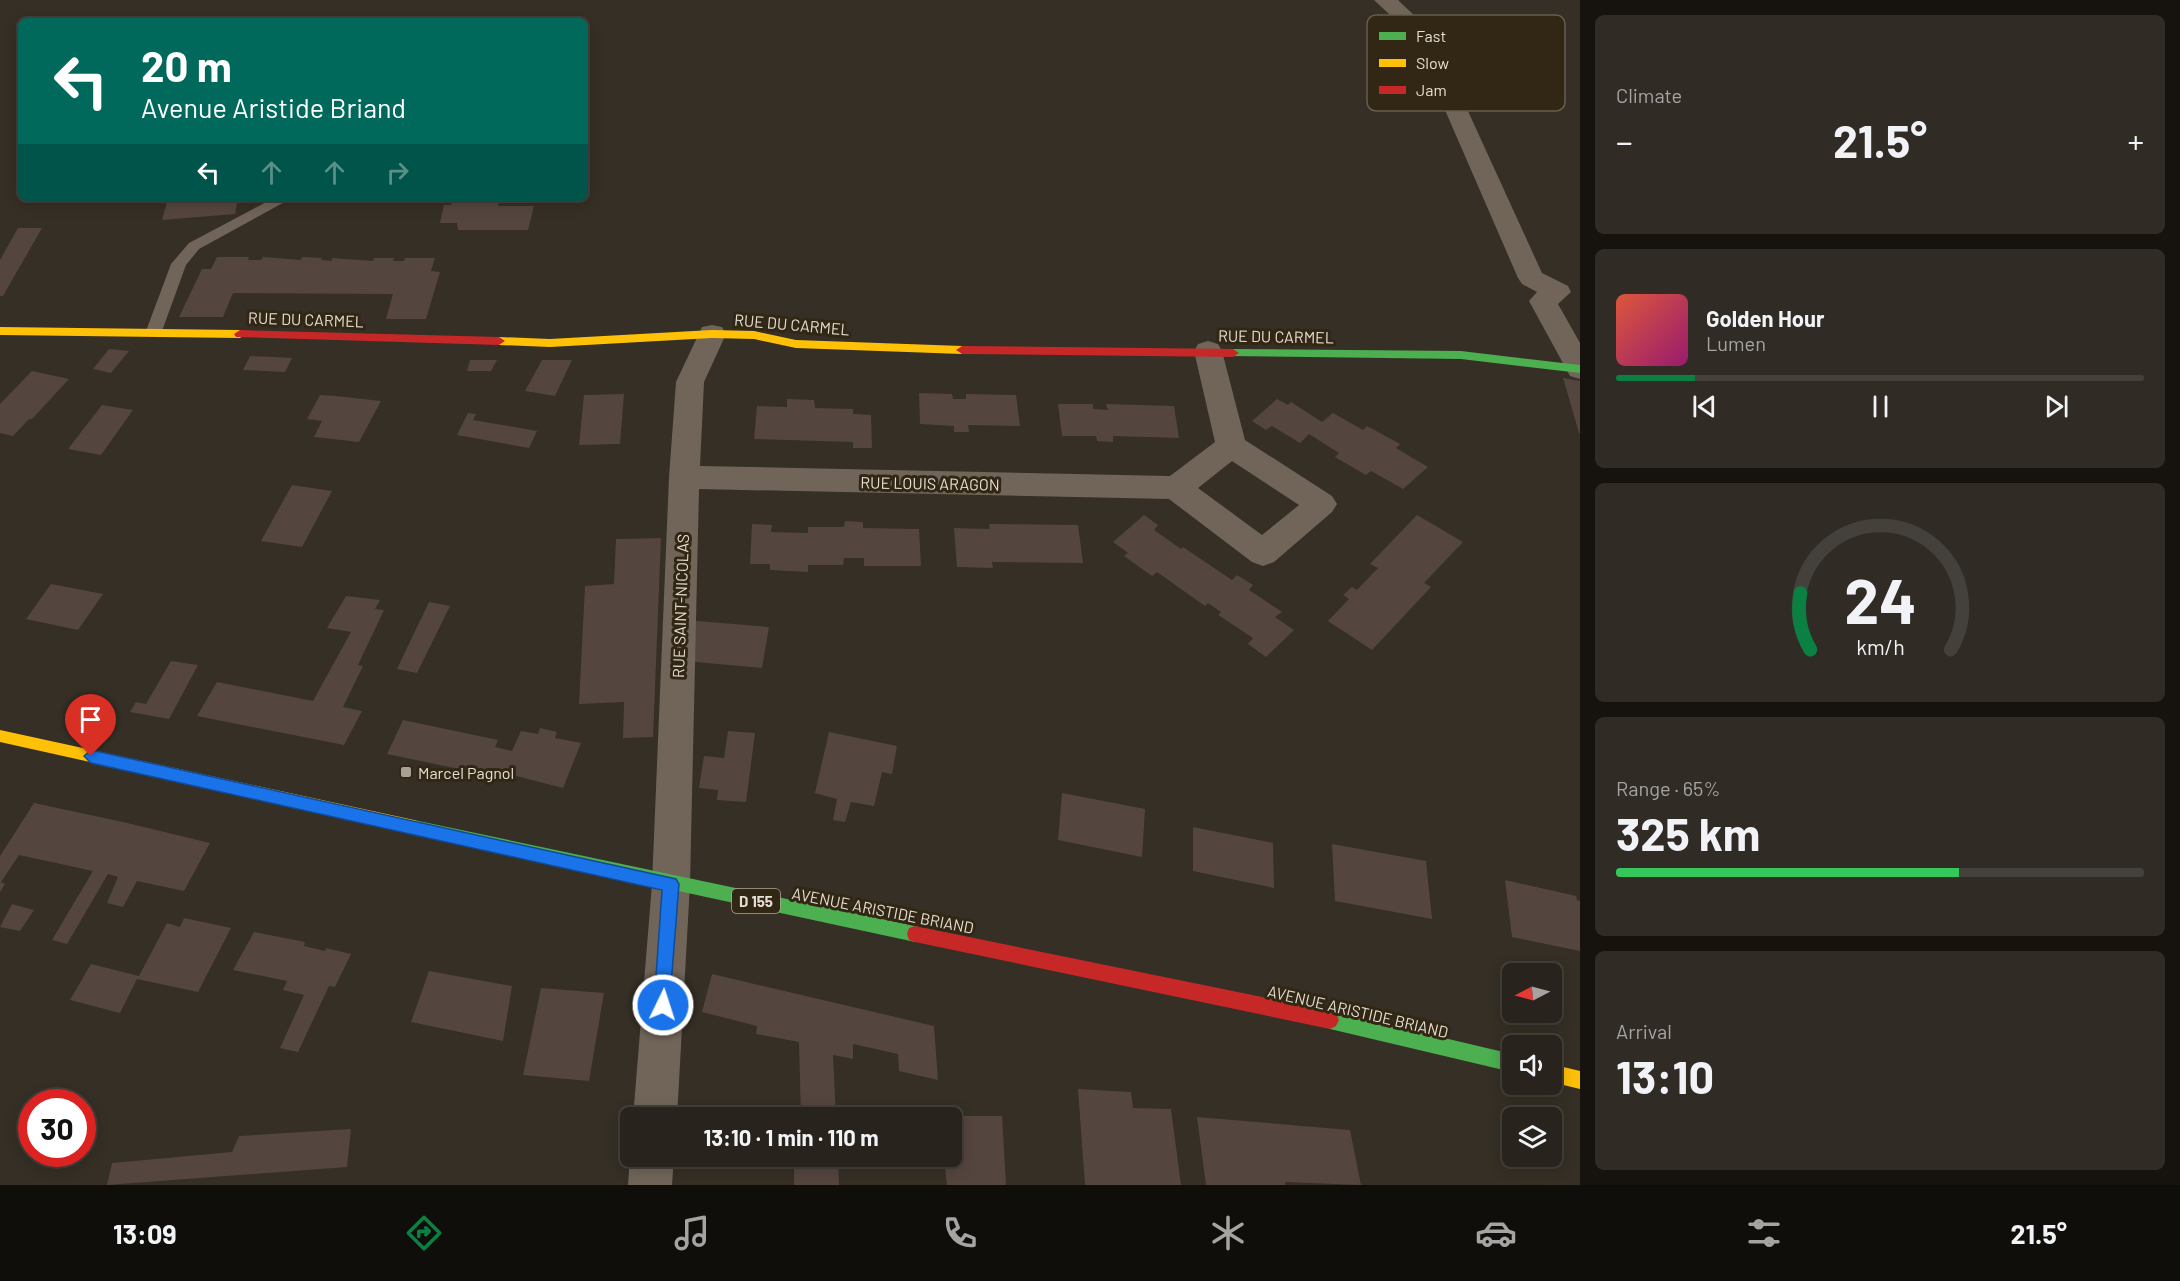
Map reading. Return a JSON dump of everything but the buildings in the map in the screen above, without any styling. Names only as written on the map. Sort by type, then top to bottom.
[{"type":"street","points":[[1385,0],[1402,15]]},
{"type":"street","points":[[1457,111],[1531,278],[1558,292],[1543,301],[1580,369]]},
{"type":"street","name":"RUE DU CARMEL","points":[[0,332],[154,331],[550,343],[712,334],[754,335],[796,344],[1032,352],[1208,351],[1461,355],[1580,369]]},
{"type":"street","name":"RUE SAINT-NICOLAS","points":[[656,1107],[671,884],[684,477],[690,382],[712,334]]},
{"type":"street","points":[[1208,351],[1231,446],[1321,504],[1263,553],[1176,488],[1231,446]]},
{"type":"street","name":"RUE LOUIS ARAGON","points":[[684,477],[1176,488]]},
{"type":"street","name":"AVENUE ARISTIDE BRIAND","points":[[0,736],[671,884],[1306,1014],[1502,1062]]},
{"type":"street","points":[[1562,1076],[1580,1080]]},
{"type":"street","points":[[650,1185],[651,1167]]},
{"type":"lane","points":[[154,331],[179,264],[194,246],[279,201]]},
{"type":"traffic: fast","points":[[1233,353],[1461,355],[1580,369]]},
{"type":"traffic: fast","points":[[414,827],[915,934]]},
{"type":"traffic: fast","points":[[1330,1020],[1502,1061]]},
{"type":"traffic: slow","points":[[0,331],[240,334]]},
{"type":"traffic: slow","points":[[499,341],[550,343],[712,334],[754,335],[796,344],[962,350]]},
{"type":"traffic: slow","points":[[0,736],[414,827]]},
{"type":"traffic: slow","points":[[1562,1076],[1580,1080]]},
{"type":"traffic: jam","points":[[240,334],[499,341]]},
{"type":"traffic: jam","points":[[962,350],[1233,353]]},
{"type":"traffic: jam","points":[[915,934],[1330,1020]]},
{"type":"place","name":"Marcel Pagnol","points":[[406,772]]},
{"type":"route","points":[[91,756],[671,884],[663,1005]]}]
